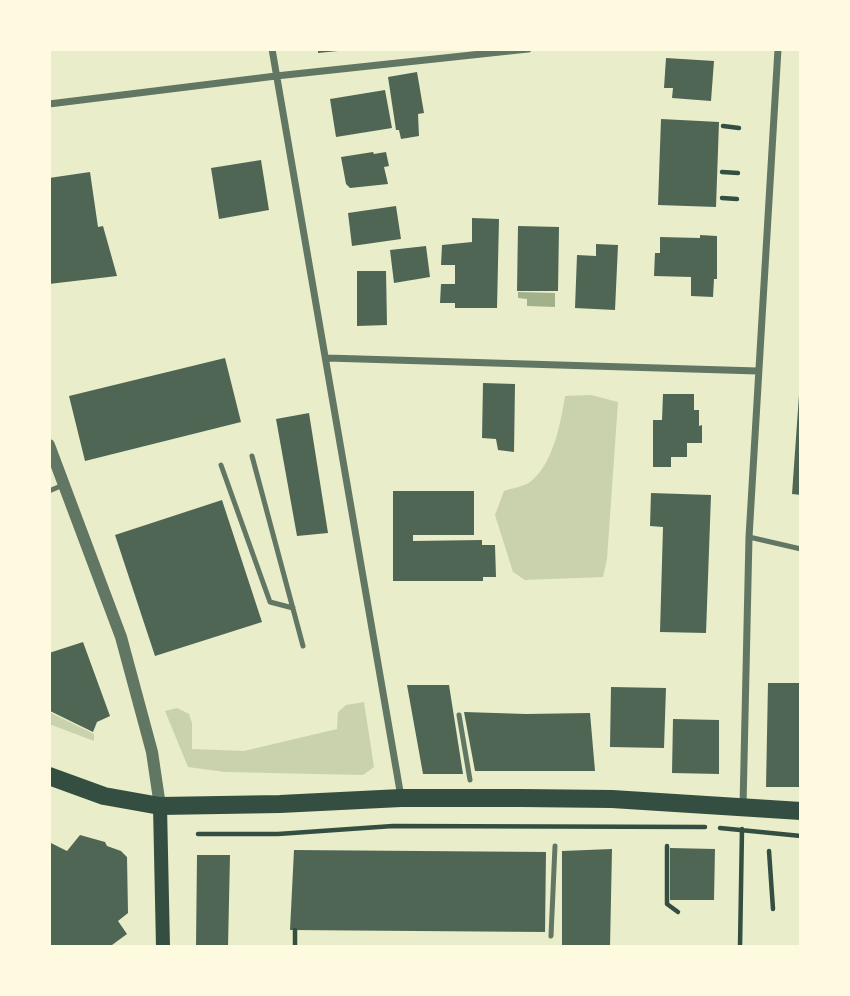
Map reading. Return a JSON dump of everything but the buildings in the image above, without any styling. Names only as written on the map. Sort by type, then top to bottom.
[{"type":"main road","points":[[49,776],[104,796],[160,806],[401,798],[612,799],[801,811]]},
{"type":"main road","points":[[160,806],[163,947]]},
{"type":"street","points":[[272,49],[401,798]]},
{"type":"street","points":[[49,104],[528,49]]},
{"type":"street","points":[[743,807],[749,537],[778,49]]},
{"type":"street","points":[[327,358],[758,371]]},
{"type":"street","points":[[49,445],[121,637],[152,752],[160,806]]},
{"type":"lane","points":[[252,456],[303,646]]},
{"type":"lane","points":[[221,465],[270,601],[293,608]]},
{"type":"lane","points":[[49,491],[64,485]]},
{"type":"lane","points":[[749,537],[801,549]]},
{"type":"lane","points":[[459,715],[470,780]]},
{"type":"lane","points":[[551,936],[555,846]]},
{"type":"path","points":[[723,127],[739,128]]},
{"type":"path","points":[[722,172],[738,173]]},
{"type":"path","points":[[722,198],[737,199]]},
{"type":"path","points":[[740,947],[743,807]]},
{"type":"path","points":[[198,834],[278,834],[385,826],[698,827],[801,836]]},
{"type":"path","points":[[667,846],[667,904],[678,912]]},
{"type":"path","points":[[769,851],[773,909]]},
{"type":"path","points":[[295,930],[295,944]]},
{"type":"shaded area","points":[[518,292],[555,293],[555,307],[527,306],[527,299],[518,298]]},
{"type":"shaded area","points":[[591,395],[618,402],[607,559],[603,577],[525,580],[513,572],[495,515],[504,491],[530,482],[545,465],[555,442],[565,396]]},
{"type":"shaded area","points":[[364,702],[374,767],[363,775],[225,772],[188,767],[165,711],[177,708],[189,714],[192,723],[192,749],[244,751],[337,729],[338,712],[346,705]]},
{"type":"shaded area","points":[[49,712],[94,734],[94,741],[49,724]]}]
